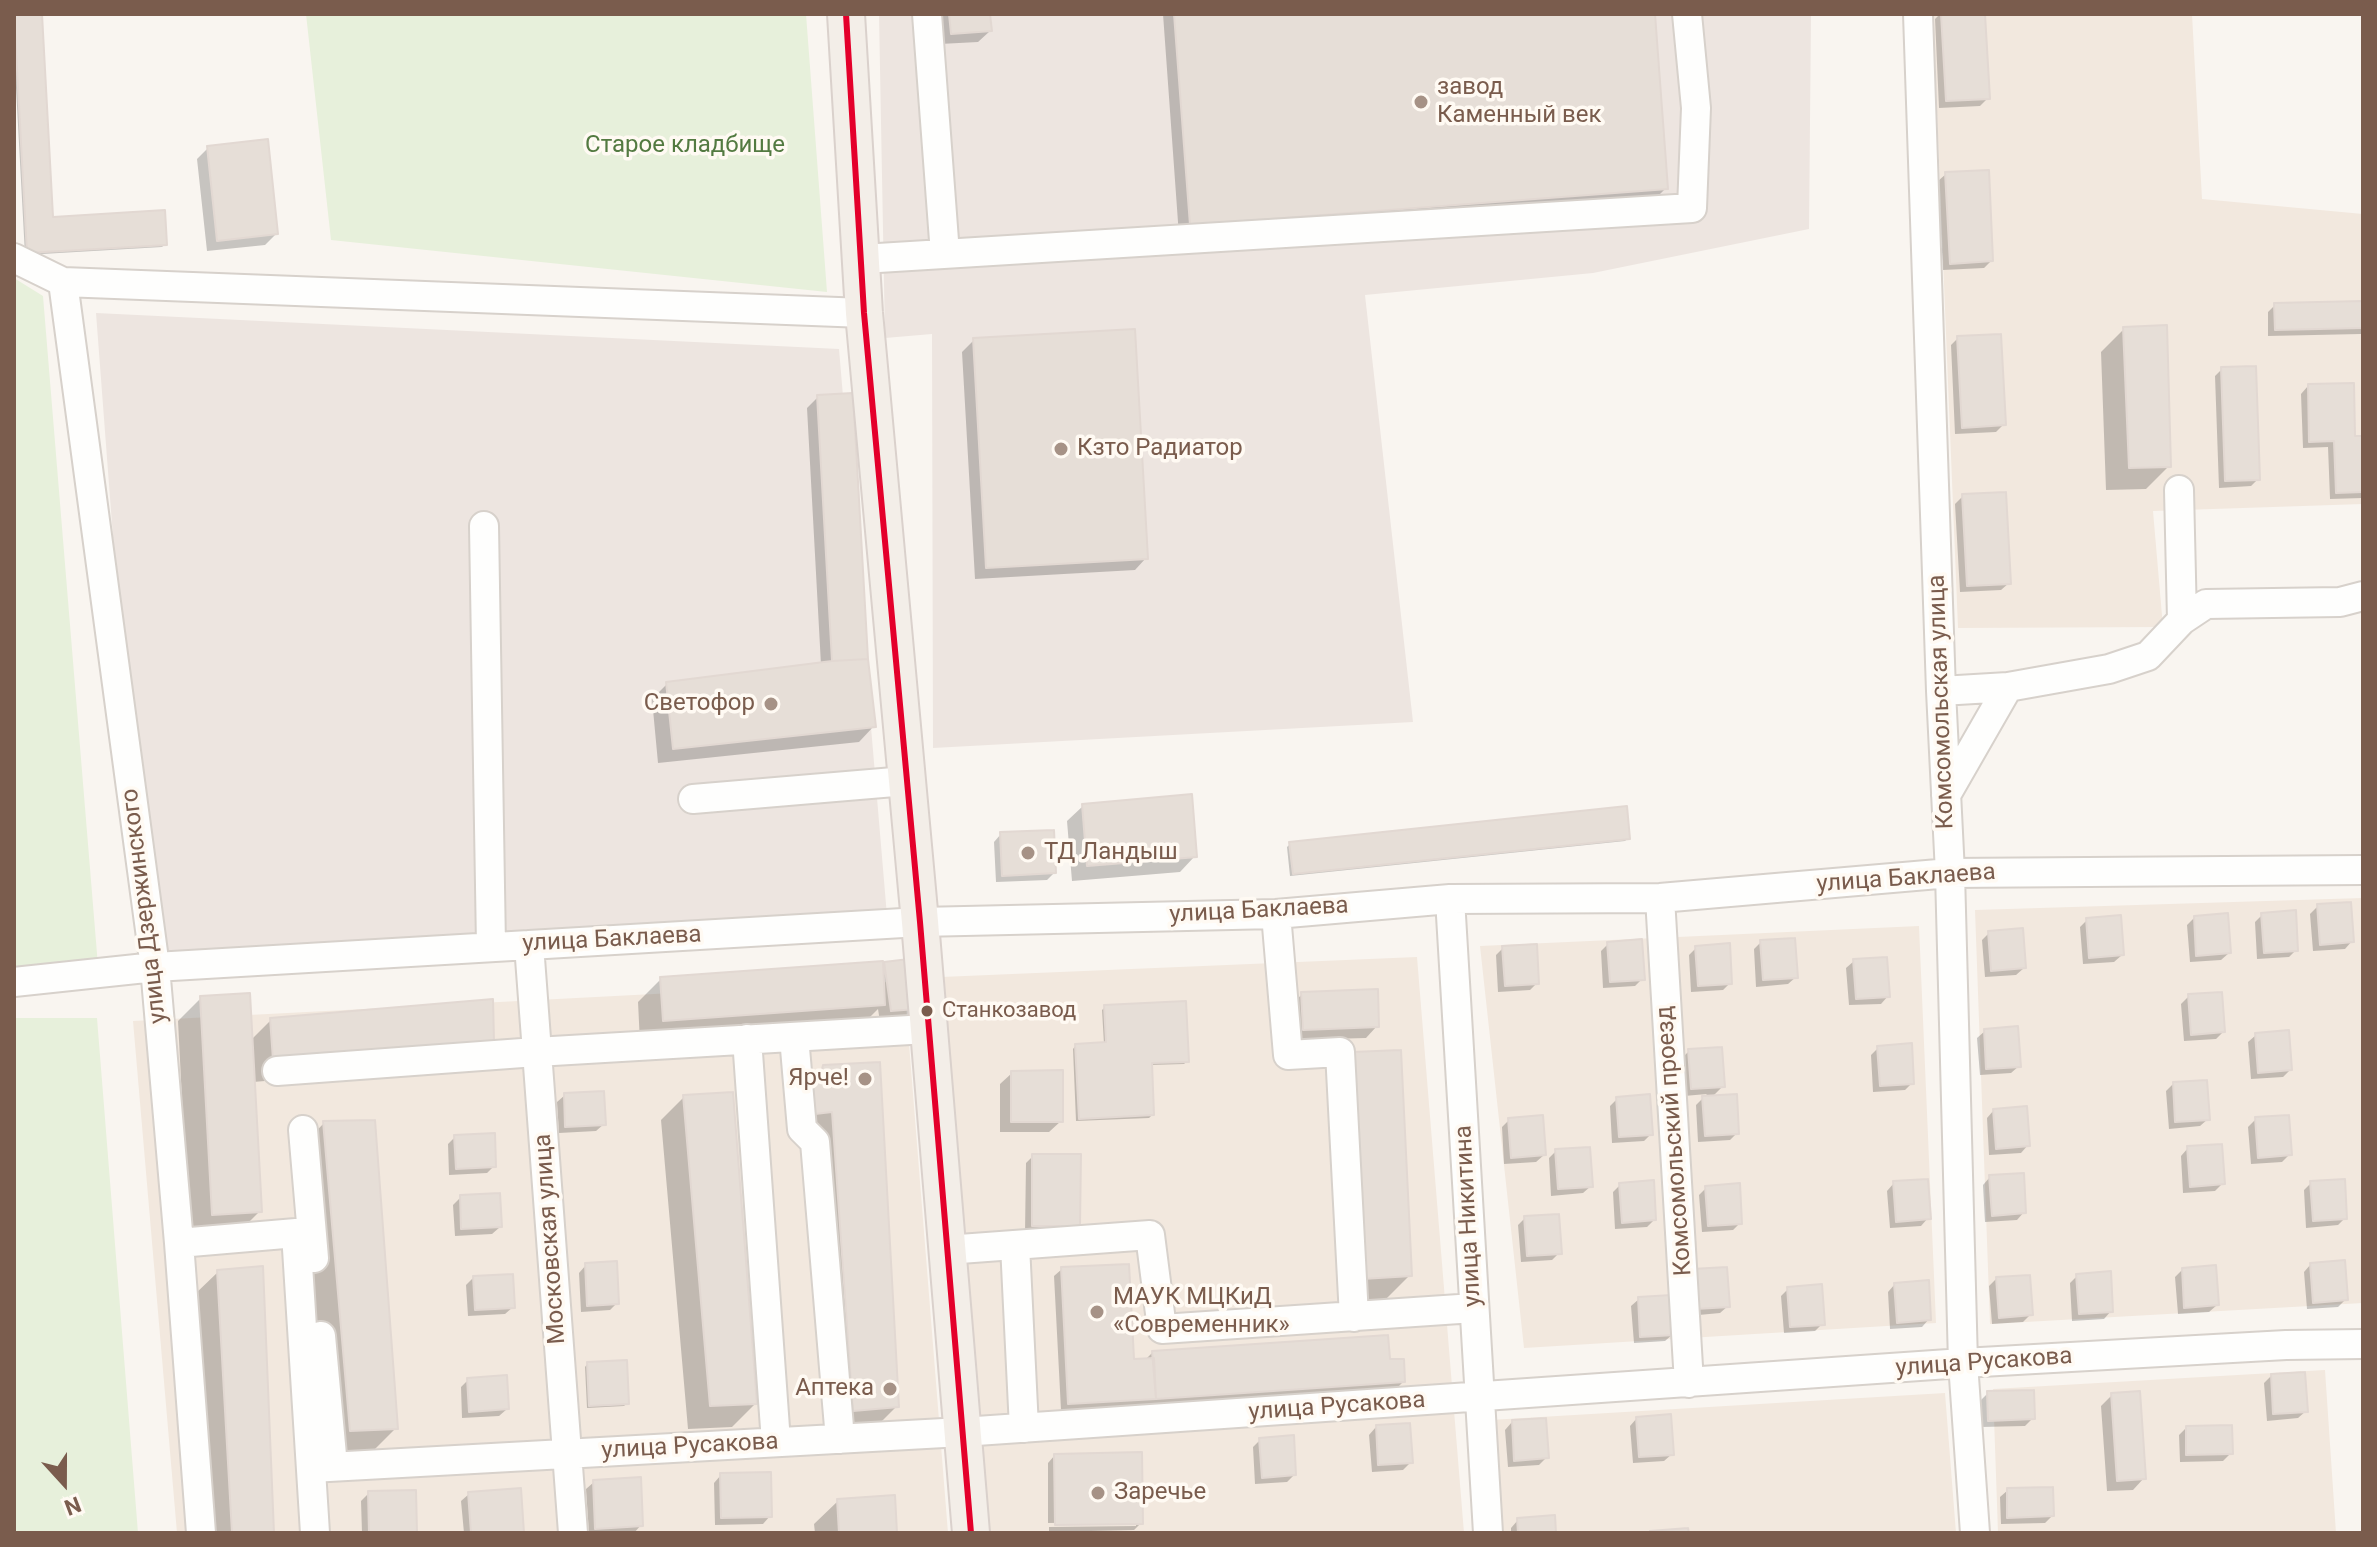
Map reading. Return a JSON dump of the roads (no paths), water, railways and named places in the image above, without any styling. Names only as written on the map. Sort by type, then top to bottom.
[{"type":"main road","points":[[846,14],[864,313],[920,922],[971,1533]]},
{"type":"street","points":[[927,14],[945,254]]},
{"type":"street","points":[[862,259],[1692,208],[1696,108],[1687,14]]},
{"type":"street","name":"Комсомольская улица","points":[[1918,14],[1950,873],[1963,1363],[1975,1533]]},
{"type":"street","points":[[14,258],[63,282],[864,313]]},
{"type":"street","name":"улица Дзержинского","points":[[63,282],[155,967],[201,1533]]},
{"type":"street","points":[[2179,490],[2182,620]]},
{"type":"street","points":[[484,526],[491,946]]},
{"type":"street","points":[[1941,691],[2008,687],[2109,669],[2148,656],[2182,620],[2206,604],[2340,602],[2363,596]]},
{"type":"street","points":[[1946,796],[2008,687]]},
{"type":"street","points":[[693,799],[906,781]]},
{"type":"street","name":"улица Баклаева","points":[[14,982],[155,967],[920,922],[1276,914],[1450,899],[1660,898],[1950,873],[2363,870]]},
{"type":"street","name":"Комсомольский проезд","points":[[1660,898],[1689,1383]]},
{"type":"street","name":"улица Никитина","points":[[1450,899],[1488,1533]]},
{"type":"street","points":[[1276,914],[1288,1055],[1340,1052],[1354,1317]]},
{"type":"street","name":"Московская улица","points":[[529,945],[573,1533]]},
{"type":"street","points":[[277,1071],[927,1029]]},
{"type":"street","points":[[794,1037],[802,1129],[815,1142],[840,1439]]},
{"type":"street","points":[[747,1039],[776,1442]]},
{"type":"street","points":[[303,1130],[322,1467],[315,1533]]},
{"type":"street","points":[[179,1243],[296,1233],[322,1467]]},
{"type":"street","points":[[946,1250],[1150,1235],[1162,1329],[1474,1308]]},
{"type":"street","points":[[1015,1245],[1024,1428]]},
{"type":"street","name":"улица Русакова","points":[[322,1467],[962,1432],[1963,1363],[2286,1345],[2363,1344]]},
{"type":"place","name":"завод Каменный век","points":[[1421,102]]},
{"type":"place","name":"Кзто Радиатор","points":[[1061,449]]},
{"type":"place","name":"Светофор","points":[[771,704]]},
{"type":"place","name":"ТД Ландыш","points":[[1028,853]]},
{"type":"place","name":"Станкозавод","points":[[927,1011]]},
{"type":"place","name":"Ярче!","points":[[865,1079]]},
{"type":"place","name":"МАУК МЦКиД «Современник»","points":[[1097,1312]]},
{"type":"place","name":"Аптека","points":[[890,1389]]},
{"type":"place","name":"Заречье","points":[[1098,1493]]},
{"type":"park label","name":"Старое кладбище","points":[[685,146]]}]
